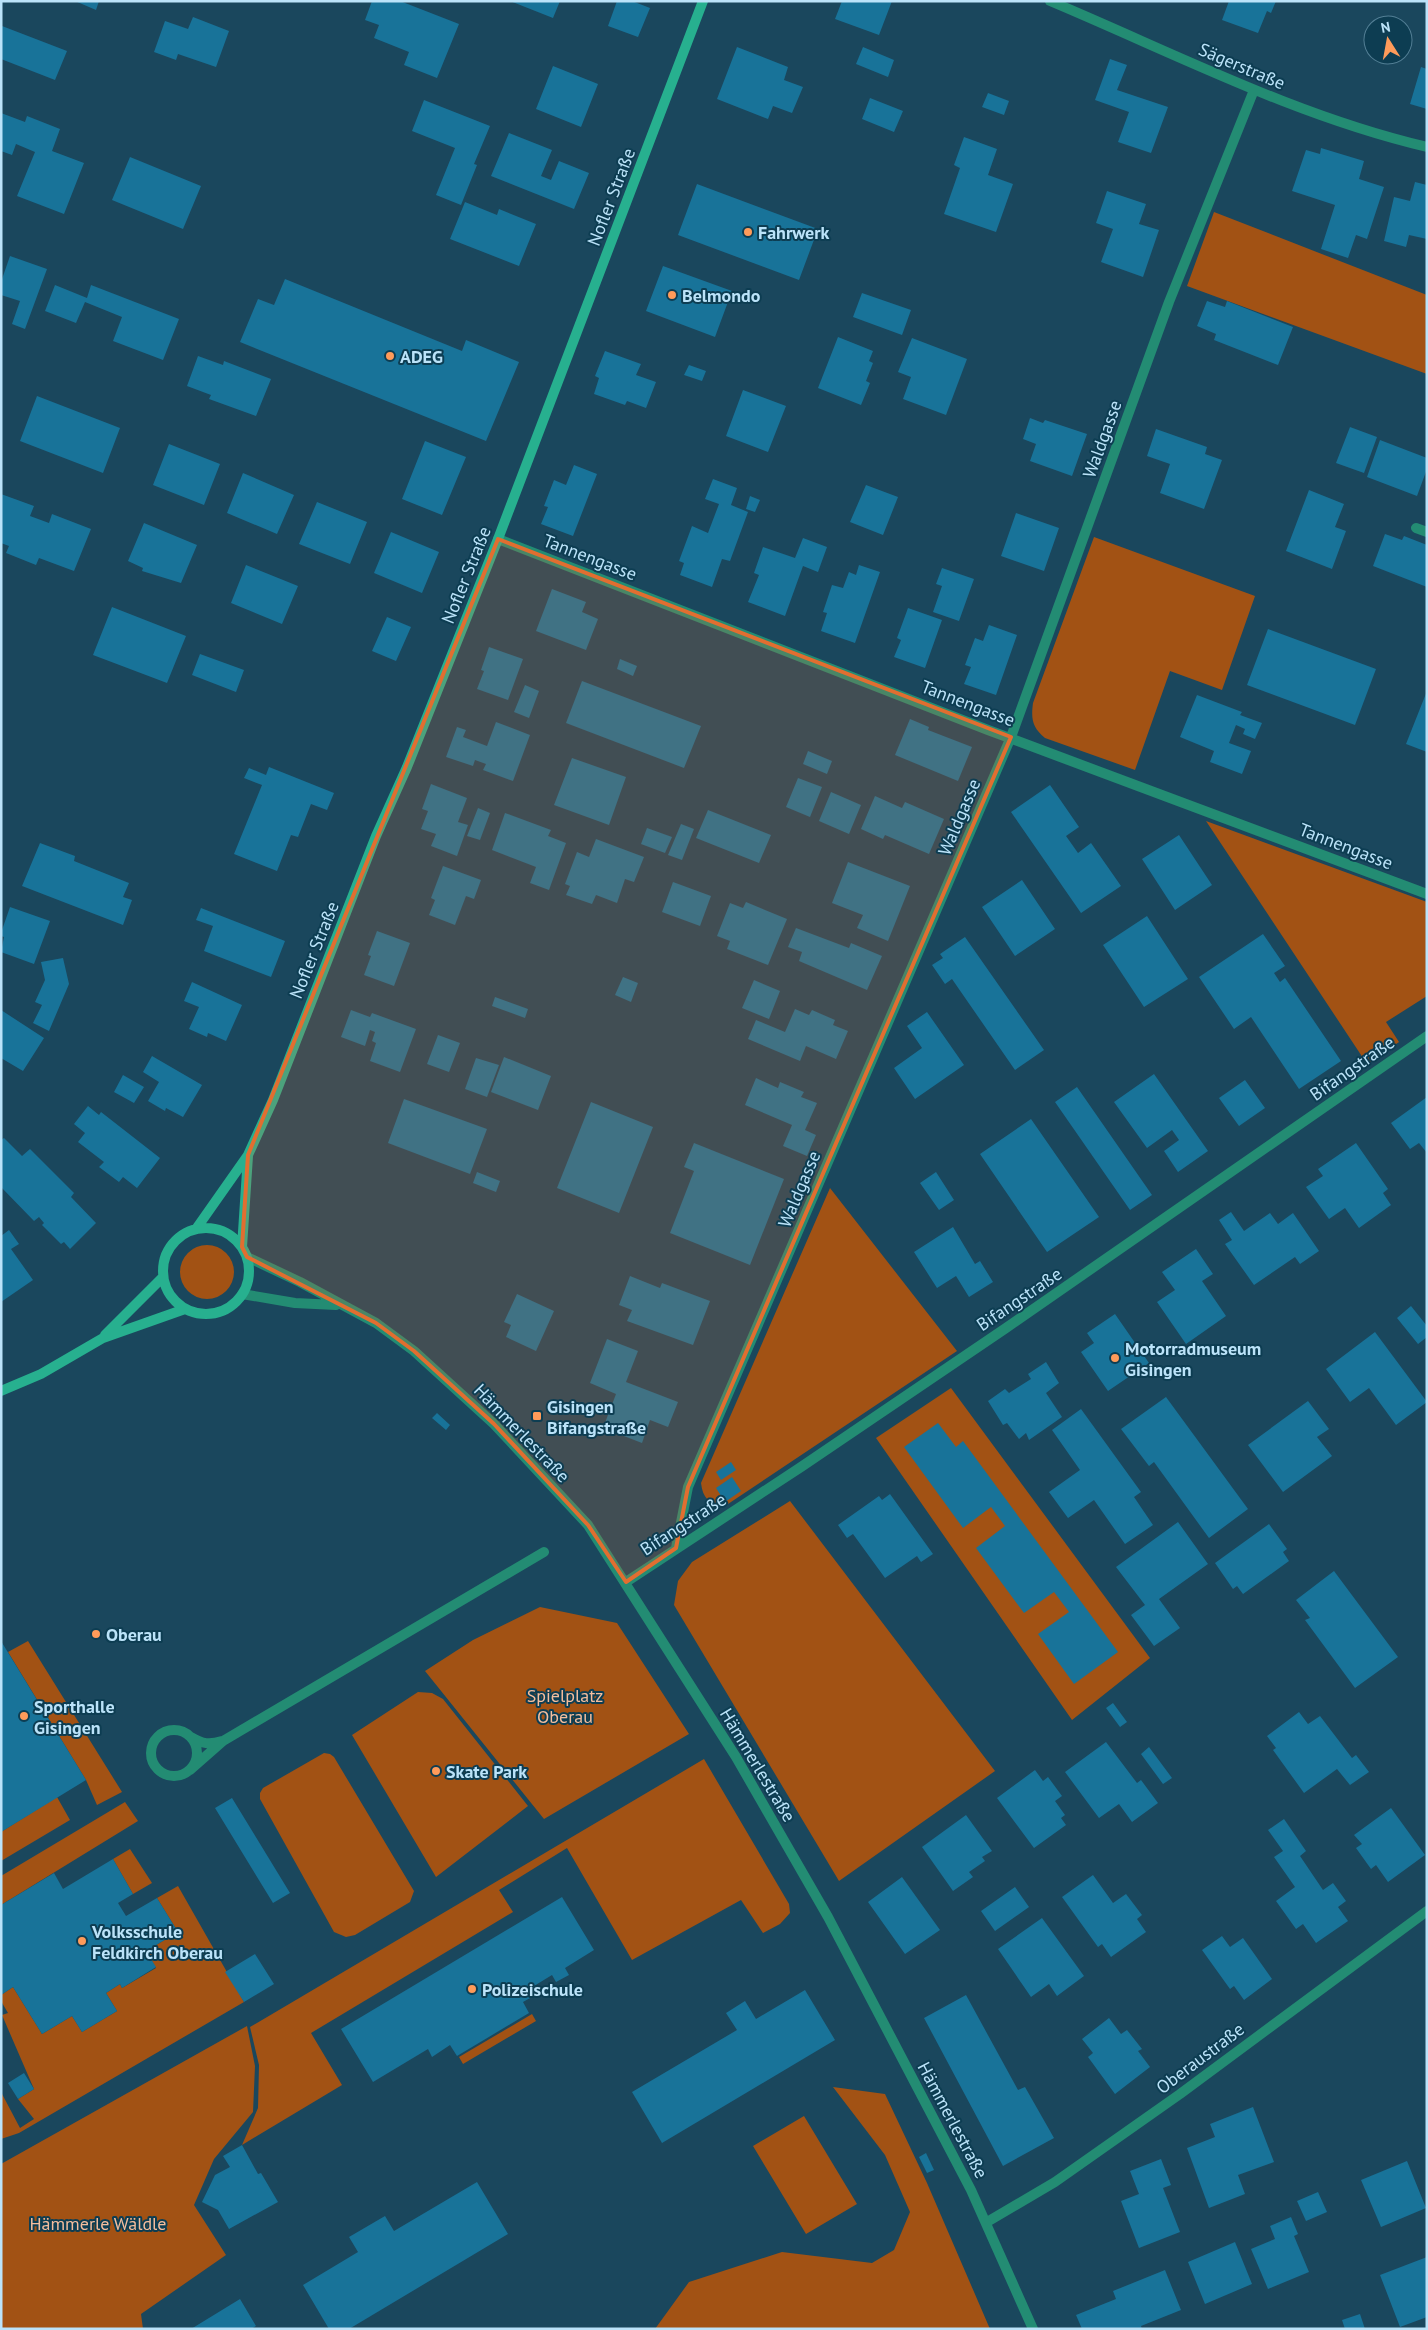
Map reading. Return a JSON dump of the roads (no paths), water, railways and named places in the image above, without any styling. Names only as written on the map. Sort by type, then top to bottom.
[{"type":"main road","name":"Nofler Straße","points":[[163,1277],[168,1251],[175,1241],[196,1229],[248,1155],[273,1100],[376,836],[407,767],[498,539],[703,1]]},
{"type":"main road","name":"Nofler Straße","points":[[242,1247],[248,1155]]},
{"type":"main road","points":[[103,1338],[163,1277],[168,1290],[175,1300],[185,1309],[201,1313],[216,1312],[235,1302],[242,1294],[249,1276],[247,1257],[242,1247],[226,1233],[207,1228],[196,1229]]},
{"type":"main road","points":[[1,1391],[41,1374],[103,1338],[185,1309]]},
{"type":"street","name":"Sägerstraße","points":[[1050,1],[1254,90],[1379,136],[1427,147]]},
{"type":"street","name":"Waldgasse","points":[[676,1548],[688,1487],[1011,737],[1202,214],[1254,90]]},
{"type":"street","points":[[1416,528],[1427,532]]},
{"type":"street","name":"Tannengasse","points":[[498,539],[1011,737],[1427,894]]},
{"type":"street","name":"Bifangstraße","points":[[626,1582],[801,1468],[1427,1036]]},
{"type":"street","name":"Hämmerlestraße","points":[[247,1257],[300,1282],[376,1324],[414,1351],[494,1424],[588,1526],[626,1582],[736,1757],[828,1918],[986,2222],[1033,2329]]},
{"type":"street","name":"Hämmerlestraße","points":[[242,1294],[295,1303],[339,1305]]},
{"type":"street","points":[[223,1741],[210,1744],[201,1743],[175,1730],[168,1731],[155,1739],[150,1754],[152,1761],[161,1773],[176,1777],[190,1770],[223,1741],[544,1552]]},
{"type":"street","points":[[189,1736],[197,1749],[197,1757],[190,1770]]},
{"type":"street","name":"Oberaustraße","points":[[986,2222],[1061,2178],[1180,2094],[1427,1911]]},
{"type":"place","name":"Fahrwerk","points":[[748,232]]},
{"type":"place","name":"Belmondo","points":[[672,295]]},
{"type":"place","name":"ADEG","points":[[390,356]]},
{"type":"place","name":"Motorradmuseum Gisingen","points":[[1115,1358]]},
{"type":"place","name":"Gisingen Bifangstraße","points":[[537,1416]]},
{"type":"place","name":"Oberau","points":[[96,1634]]},
{"type":"place","name":"Sporthalle Gisingen","points":[[24,1716]]},
{"type":"place","name":"Skate Park","points":[[436,1771]]},
{"type":"place","name":"Volksschule Feldkirch Oberau","points":[[82,1941]]},
{"type":"place","name":"Polizeischule","points":[[472,1989]]},
{"type":"park label","name":"Spielplatz Oberau","points":[[565,1705]]},
{"type":"park label","name":"Hämmerle Wäldle","points":[[98,2223]]}]
